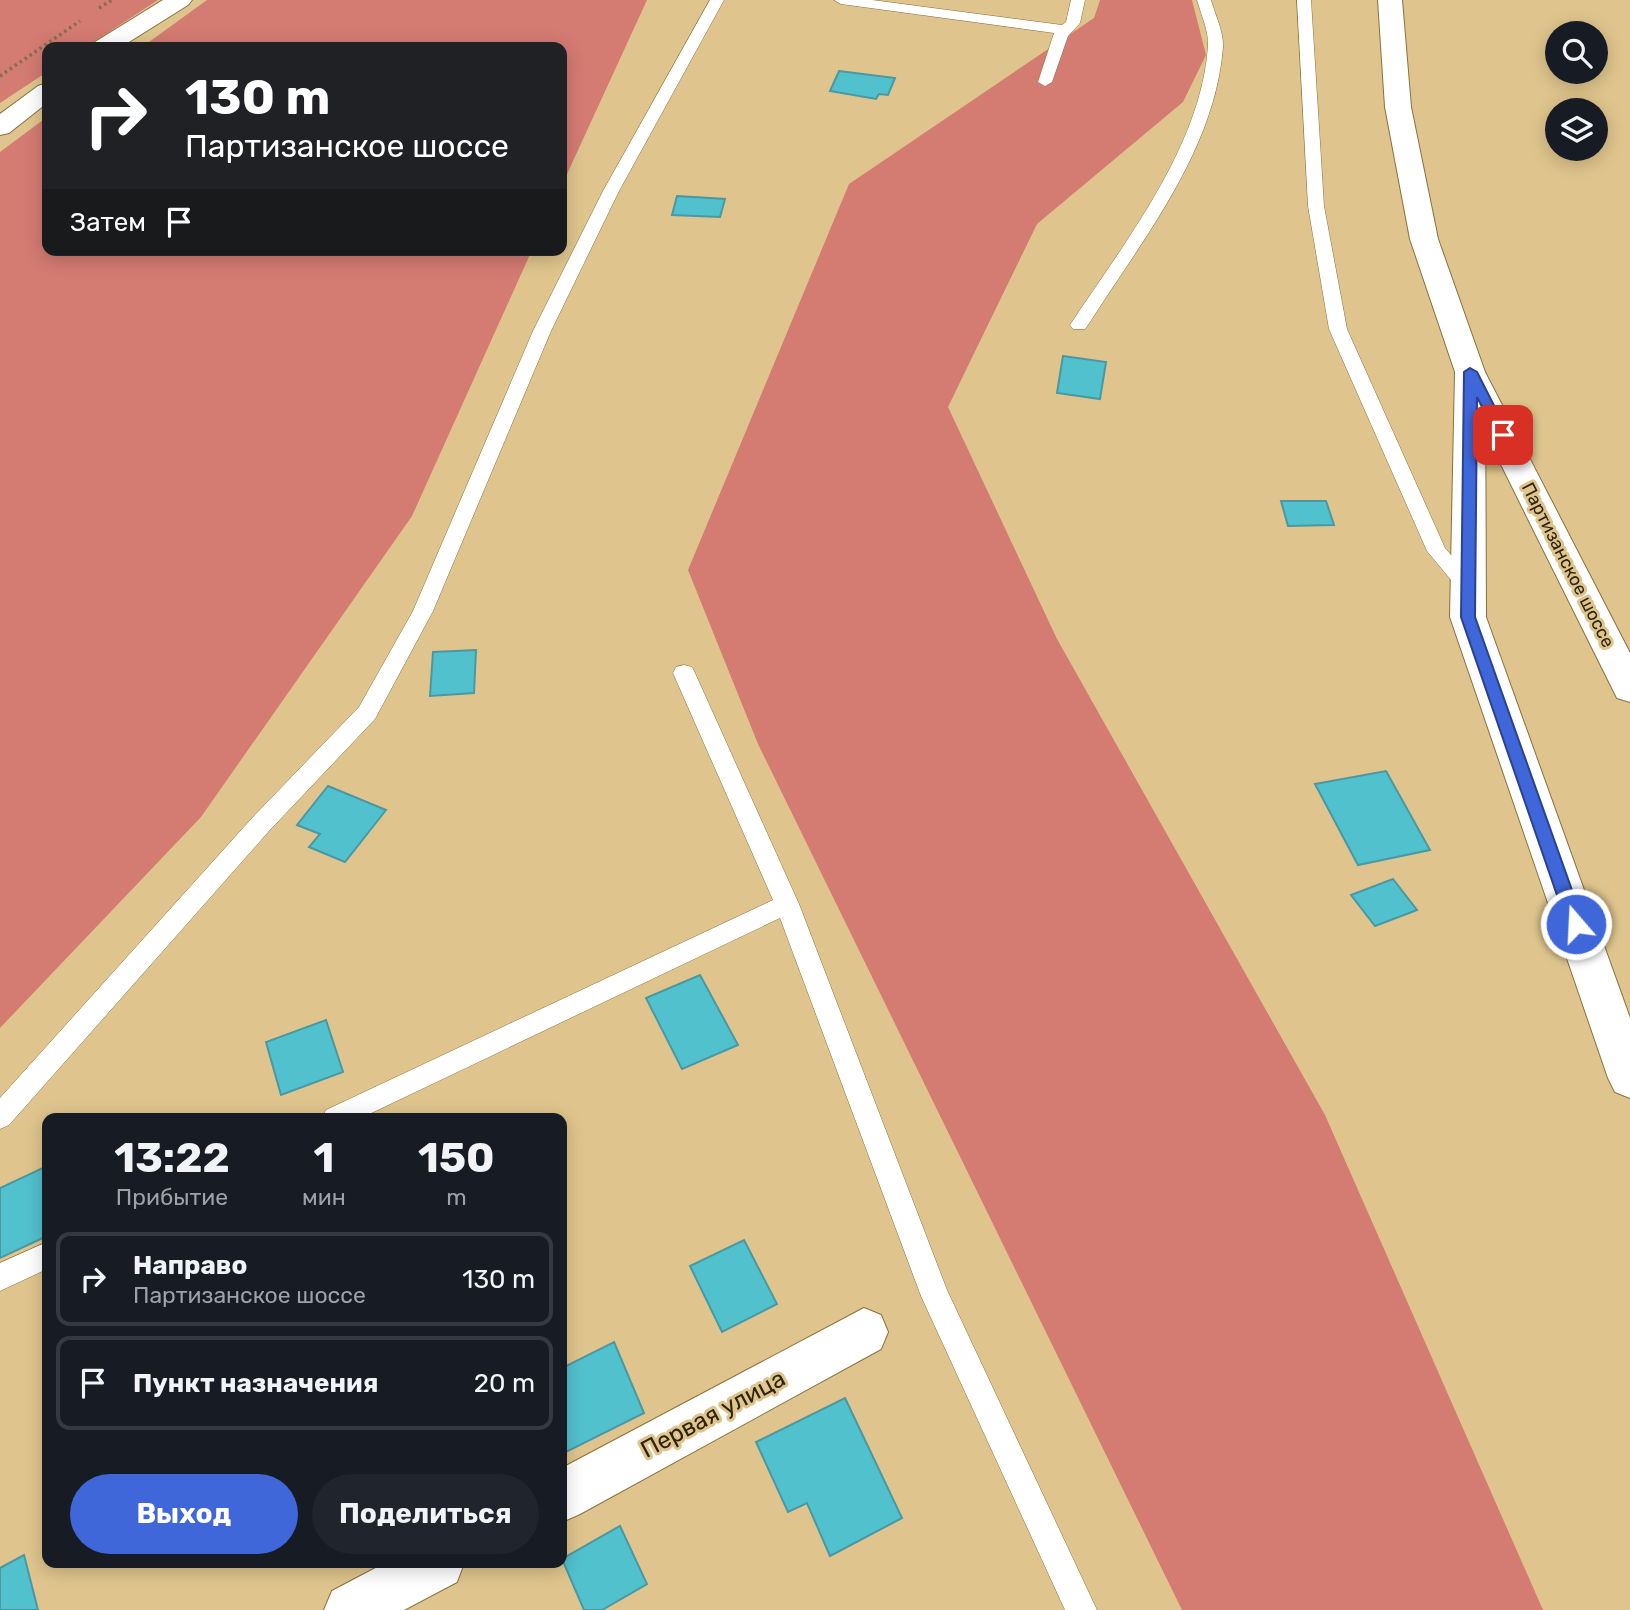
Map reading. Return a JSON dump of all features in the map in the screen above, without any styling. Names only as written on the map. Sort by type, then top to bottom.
[{"type":"street","points":[[112,42],[180,0]]},
{"type":"street","name":"Партизанское шоссе","points":[[1390,0],[1398,107],[1424,239],[1470,372],[1630,688]]},
{"type":"street","points":[[0,127],[42,95]]},
{"type":"street","points":[[1470,372],[1468,617],[1630,1078]]},
{"type":"street","name":"Первая улица","points":[[567,1493],[864,1332]]},
{"type":"street","points":[[351,1610],[429,1568]]},
{"type":"lane","points":[[0,1116],[252,834],[367,713],[423,611],[542,331],[611,191],[717,0]]},
{"type":"lane","points":[[841,0],[1064,30]]},
{"type":"lane","points":[[1045,82],[1064,30],[1073,23],[1078,0]]},
{"type":"lane","points":[[1079,325],[1157,204],[1202,118],[1216,44],[1205,0]]},
{"type":"lane","points":[[1304,0],[1316,206],[1338,329],[1437,551],[1468,587]]},
{"type":"lane","points":[[684,673],[787,904],[935,1296],[1081,1610]]},
{"type":"lane","points":[[346,1113],[787,904]]},
{"type":"lane","points":[[0,1277],[42,1257]]},
{"type":"path","points":[[50,42],[112,0]]},
{"type":"path","points":[[0,76],[42,48]]},
{"type":"shaded area","points":[[0,0],[158,0],[94,42],[42,42],[42,75],[0,103]]},
{"type":"shaded area","points":[[207,0],[647,0],[567,174],[567,42],[149,42]]},
{"type":"shaded area","points":[[1100,0],[1192,0],[1206,55],[1183,102],[1037,224],[948,407],[1057,639],[1325,1115],[1543,1610],[1182,1610],[758,744],[688,570],[849,184],[1094,18]]},
{"type":"shaded area","points":[[42,121],[42,256],[529,256],[412,516],[201,817],[0,1028],[0,152]]},
{"type":"building","points":[[839,71],[895,78],[888,95],[879,94],[876,99],[830,91]]},
{"type":"building","points":[[677,196],[725,199],[720,217],[672,215]]},
{"type":"building","points":[[1063,356],[1106,362],[1100,399],[1057,393]]},
{"type":"building","points":[[1281,501],[1326,501],[1334,525],[1288,526]]},
{"type":"building","points":[[476,650],[474,693],[430,696],[433,652]]},
{"type":"building","points":[[1386,771],[1430,850],[1358,865],[1315,784]]},
{"type":"building","points":[[328,786],[386,810],[345,862],[309,847],[320,834],[297,825]]},
{"type":"building","points":[[1393,879],[1417,910],[1375,926],[1351,895]]},
{"type":"building","points":[[700,975],[738,1045],[682,1069],[646,998]]},
{"type":"building","points":[[326,1020],[343,1072],[281,1095],[266,1042]]},
{"type":"building","points":[[42,1168],[42,1238],[0,1258],[0,1188]]},
{"type":"building","points":[[744,1240],[777,1304],[722,1332],[690,1266]]},
{"type":"building","points":[[614,1342],[644,1413],[567,1452],[567,1366]]},
{"type":"building","points":[[845,1398],[902,1518],[830,1556],[807,1503],[788,1512],[756,1442]]},
{"type":"building","points":[[620,1526],[647,1584],[602,1610],[584,1610],[566,1568],[567,1556]]},
{"type":"building","points":[[24,1555],[38,1610],[0,1610],[0,1568]]},
{"type":"route","points":[[1503,435],[1470,372],[1468,617],[1576,924]]}]
